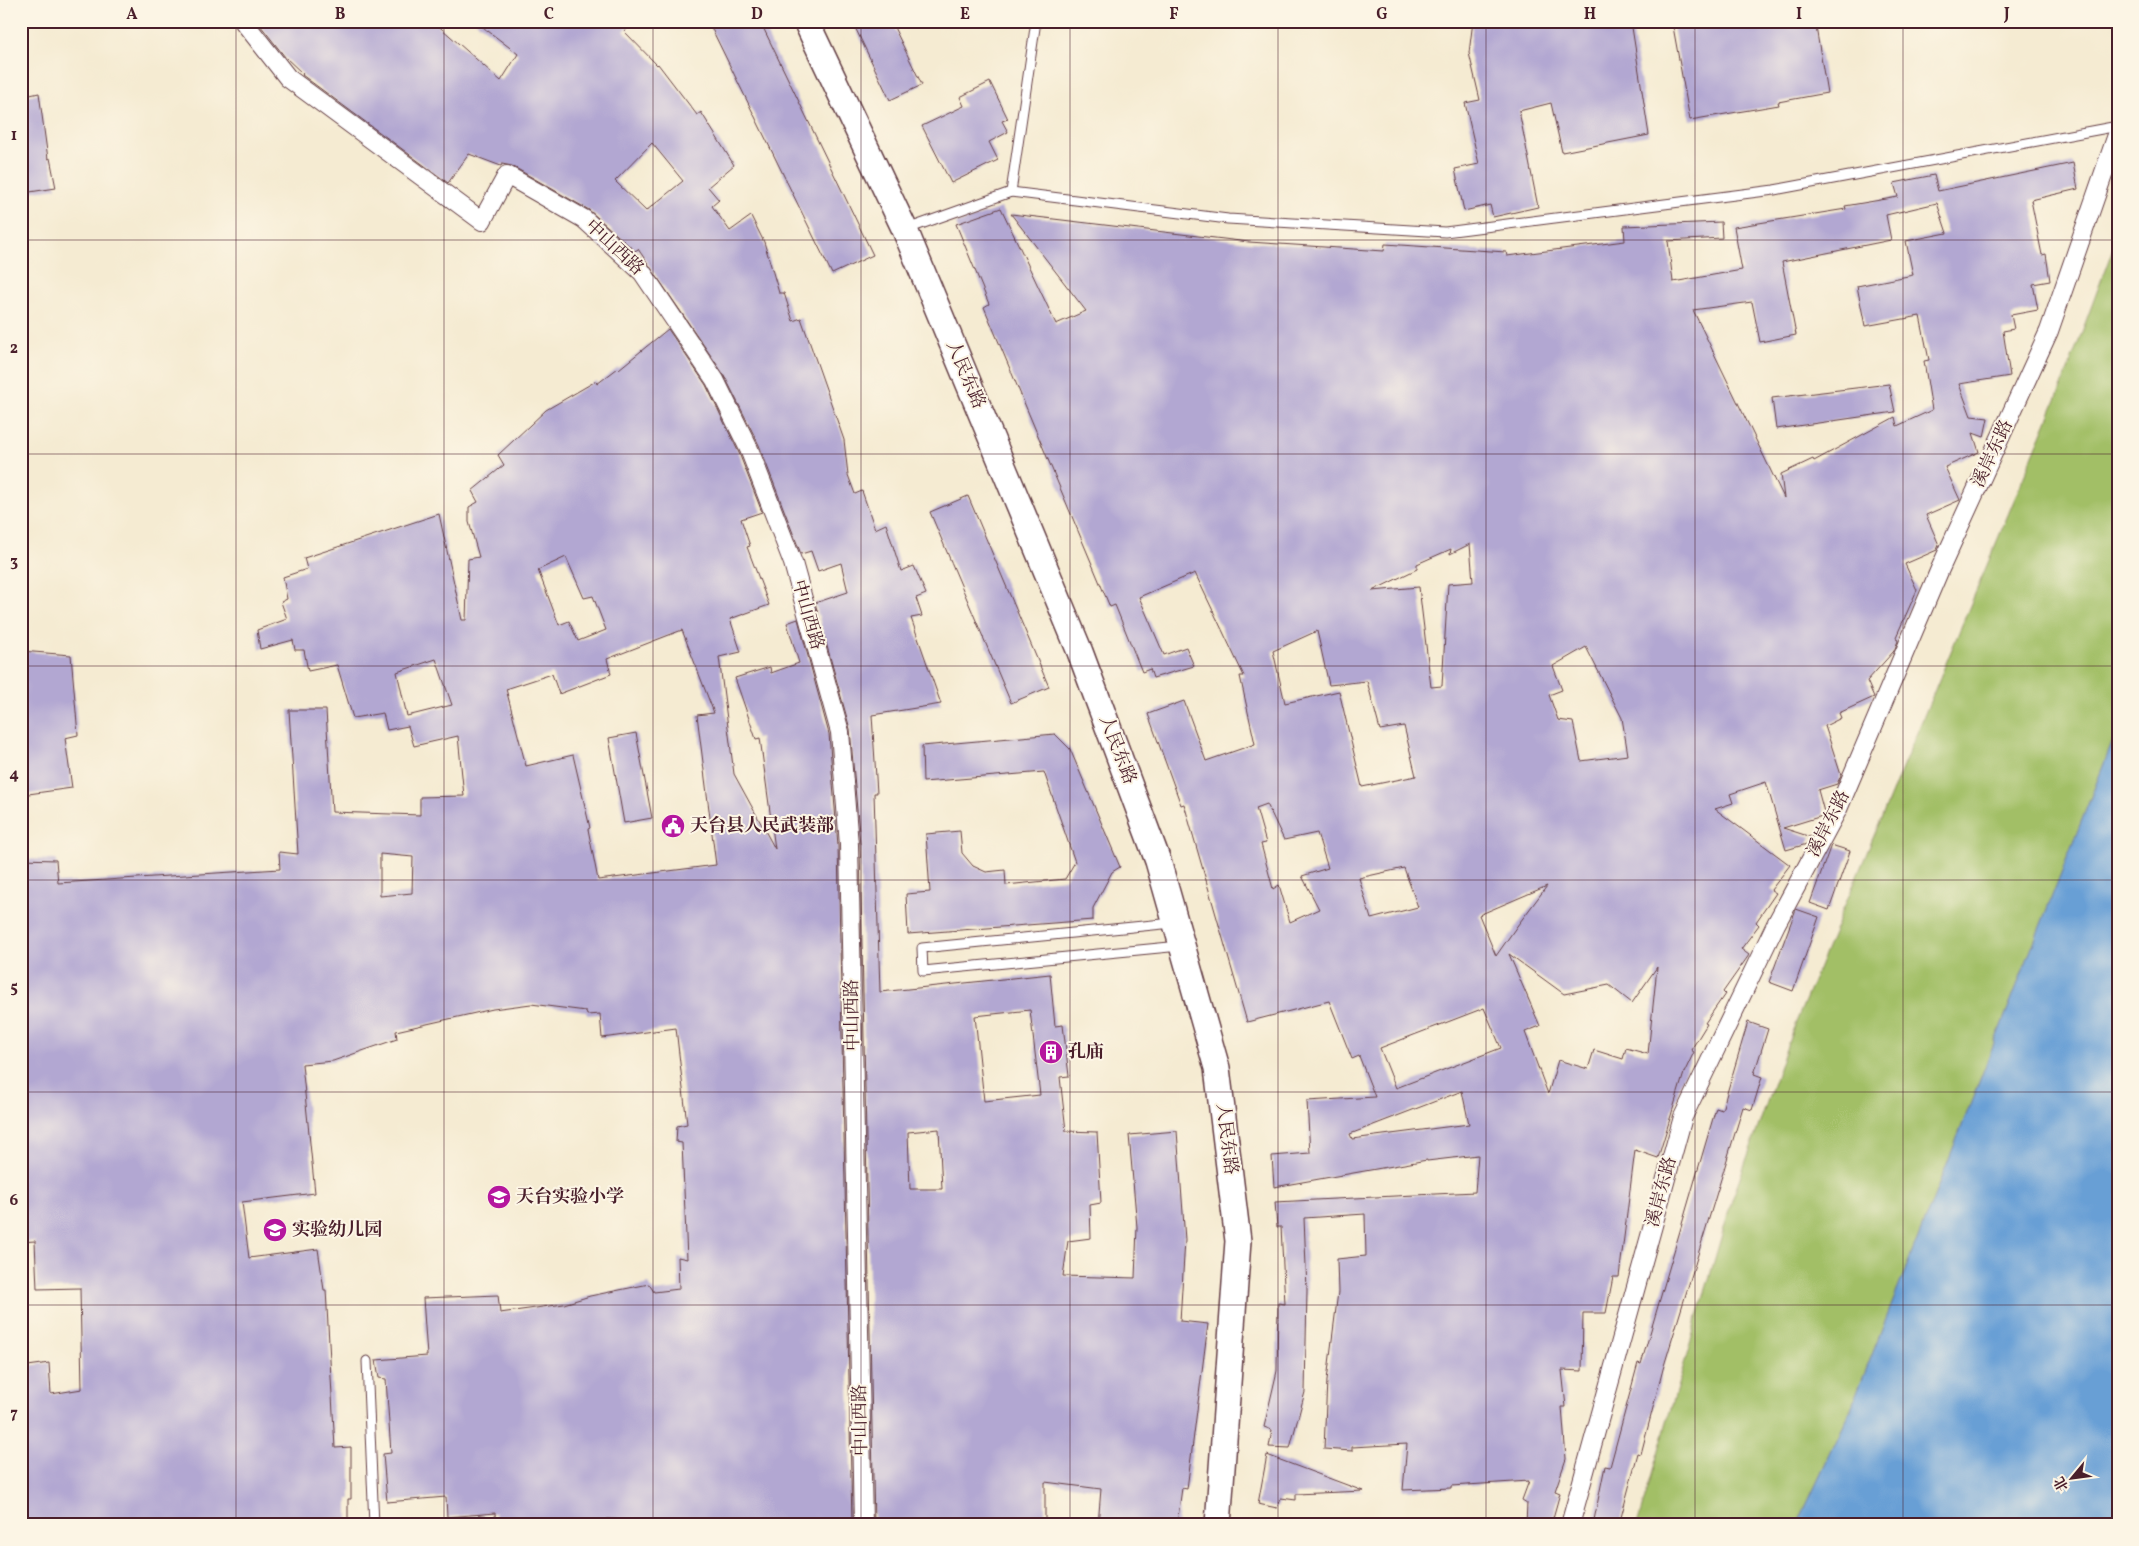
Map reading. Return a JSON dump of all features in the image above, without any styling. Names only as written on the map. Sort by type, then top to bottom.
[{"type":"main road","name":"人民东路","points":[[806,21],[904,230],[1080,652],[1158,860],[1217,1068],[1238,1241],[1218,1525]]},
{"type":"street","name":"中山西路","points":[[243,21],[288,78],[482,220],[507,175],[584,219],[642,272],[715,380],[748,449],[793,563],[840,732],[849,844],[863,1525]]},
{"type":"street","name":"溪岸东路","points":[[1570,1525],[1683,1117],[1776,924],[1838,809],[1940,569],[2049,331],[2118,132]]},
{"type":"lane","points":[[1011,192],[1036,21]]},
{"type":"lane","points":[[904,230],[1011,192],[1228,218],[1445,232],[1774,190],[2118,126]]},
{"type":"lane","points":[[1179,934],[923,971],[922,948],[1179,934]]},
{"type":"lane","points":[[366,1361],[374,1525]]},
{"type":"green space","points":[[2118,235],[2118,728],[1848,1416],[1797,1525],[1637,1525],[1732,1200],[1792,1032],[2063,383]]},
{"type":"water","points":[[2118,728],[2118,1525],[1797,1525],[1848,1416]]},
{"type":"building","points":[[257,21],[433,21],[501,81],[518,54],[475,21],[633,21],[624,31],[658,64],[697,115],[701,112],[734,165],[708,187],[719,200],[712,206],[730,231],[751,216],[764,242],[779,293],[784,293],[793,321],[801,318],[844,440],[848,475],[855,494],[862,491],[875,529],[886,524],[901,571],[914,566],[926,594],[916,598],[922,616],[911,618],[941,704],[872,715],[877,793],[874,793],[880,992],[1050,974],[1055,1026],[1063,1025],[1069,1076],[1060,1077],[1066,1131],[1097,1132],[1101,1203],[1090,1205],[1091,1238],[1068,1241],[1063,1276],[1135,1278],[1137,1227],[1129,1135],[1177,1131],[1185,1240],[1180,1321],[1208,1324],[1187,1489],[1182,1488],[1177,1525],[1098,1525],[1101,1489],[1045,1482],[1045,1525],[874,1525],[860,844],[850,729],[815,603],[848,592],[841,563],[818,571],[811,551],[801,554],[759,445],[724,375],[638,249],[635,251],[589,210],[512,166],[502,164],[501,166],[469,154],[448,183],[302,75],[285,57]],"holes":[[[652,143],[683,181],[646,211],[615,181]],[[1030,1010],[1040,1095],[984,1101],[975,1016]],[[939,1129],[942,1189],[910,1189],[908,1132]]]},
{"type":"building","points":[[708,21],[760,21],[873,255],[832,274]]},
{"type":"building","points":[[852,21],[891,21],[922,85],[890,100]]},
{"type":"building","points":[[1473,21],[1507,21],[1508,25],[1529,21],[1631,21],[1649,135],[1562,152],[1551,103],[1519,111],[1538,207],[1493,217],[1490,205],[1464,211],[1455,169],[1479,164],[1465,103],[1480,100],[1469,53]]},
{"type":"building","points":[[1672,21],[1815,21],[1827,93],[1778,102],[1779,105],[1690,120]]},
{"type":"building","points":[[990,82],[1008,119],[1002,121],[1008,132],[989,142],[998,160],[951,183],[922,126],[964,106],[960,97]]},
{"type":"building","points":[[39,93],[48,159],[50,158],[56,188],[23,193],[21,97]]},
{"type":"building","points":[[2073,163],[2078,189],[2031,200],[2042,255],[2046,254],[2050,281],[2033,284],[2038,310],[2011,315],[2014,329],[2003,331],[2010,376],[1959,384],[1971,416],[1988,418],[1984,437],[1973,433],[1979,452],[1945,467],[1960,500],[1926,515],[1939,545],[1937,550],[1905,564],[1917,590],[1896,637],[1898,641],[1894,651],[1867,681],[1874,697],[1839,713],[1841,718],[1825,726],[1841,775],[1837,784],[1818,790],[1824,812],[1822,816],[1783,828],[1811,837],[1807,844],[1786,850],[1766,782],[1730,794],[1733,803],[1715,809],[1790,865],[1771,890],[1776,893],[1756,922],[1759,925],[1741,949],[1749,955],[1723,992],[1725,994],[1705,1023],[1707,1024],[1691,1050],[1694,1052],[1684,1073],[1658,1158],[1635,1150],[1619,1277],[1613,1277],[1606,1313],[1583,1313],[1582,1371],[1562,1370],[1566,1407],[1562,1407],[1566,1459],[1555,1491],[1560,1493],[1551,1525],[1526,1525],[1527,1503],[1522,1500],[1529,1481],[1403,1490],[1407,1444],[1352,1447],[1352,1451],[1324,1449],[1327,1380],[1338,1292],[1337,1259],[1366,1256],[1365,1214],[1304,1218],[1307,1290],[1305,1392],[1290,1448],[1269,1447],[1272,1430],[1264,1427],[1277,1371],[1278,1303],[1285,1304],[1281,1227],[1277,1227],[1275,1202],[1475,1192],[1478,1155],[1427,1160],[1274,1187],[1272,1156],[1310,1153],[1307,1101],[1375,1097],[1359,1056],[1352,1059],[1329,1001],[1247,1022],[1184,804],[1181,805],[1148,714],[1184,701],[1206,761],[1255,744],[1240,676],[1244,676],[1195,573],[1139,597],[1164,655],[1186,647],[1194,666],[1153,678],[1150,669],[1142,672],[1115,605],[1110,607],[984,307],[989,304],[956,224],[1001,208],[1056,324],[1086,311],[1011,214],[1249,242],[1384,251],[1385,244],[1506,252],[1507,256],[1625,241],[1624,226],[1721,222],[1722,238],[1668,241],[1673,282],[1742,270],[1734,227],[1846,209],[1845,206],[1898,197],[1894,183],[1934,175],[1938,191]],"holes":[[[1937,203],[1947,233],[1906,241],[1913,275],[1857,286],[1865,326],[1920,316],[1929,360],[1924,361],[1932,410],[1897,426],[1895,417],[1814,461],[1813,459],[1781,474],[1784,498],[1693,310],[1752,302],[1760,342],[1796,335],[1782,262],[1891,240],[1886,215]],[[1470,544],[1473,582],[1448,584],[1442,686],[1431,687],[1419,587],[1372,591],[1417,569],[1417,564],[1451,549],[1450,554]],[[1317,631],[1329,685],[1367,681],[1380,730],[1404,726],[1416,776],[1362,787],[1339,691],[1285,703],[1273,651]],[[1586,647],[1622,718],[1628,755],[1581,761],[1573,722],[1558,720],[1549,695],[1562,690],[1553,666]],[[1267,804],[1284,840],[1317,833],[1328,868],[1302,876],[1319,909],[1290,922],[1279,885],[1273,889],[1261,844],[1266,843],[1256,808]],[[1404,868],[1418,907],[1371,919],[1359,878]],[[1547,886],[1517,926],[1496,956],[1479,915]],[[1509,954],[1564,994],[1609,985],[1632,1003],[1657,967],[1648,1054],[1626,1048],[1623,1059],[1594,1050],[1588,1069],[1558,1060],[1548,1094],[1525,1032],[1540,1026]],[[1484,1008],[1501,1048],[1396,1088],[1380,1048]],[[1462,1091],[1469,1124],[1352,1139],[1350,1134]]]},
{"type":"building","points":[[668,329],[706,385],[739,453],[762,512],[741,519],[750,546],[747,547],[769,605],[730,619],[741,652],[719,657],[734,774],[775,849],[760,738],[756,739],[735,678],[770,667],[771,673],[799,663],[787,623],[798,619],[829,734],[838,846],[852,1525],[654,1525],[654,1521],[607,1519],[607,1525],[496,1525],[495,1513],[447,1517],[446,1497],[387,1502],[383,1454],[391,1453],[386,1379],[379,1378],[376,1360],[427,1356],[423,1298],[498,1295],[500,1313],[564,1304],[590,1296],[649,1284],[654,1292],[679,1289],[678,1257],[687,1259],[682,1143],[676,1142],[677,1126],[687,1124],[676,1028],[602,1038],[600,1014],[587,1015],[586,1011],[531,1004],[493,1009],[396,1031],[397,1039],[333,1061],[302,1064],[315,1193],[242,1202],[249,1258],[318,1249],[324,1290],[326,1290],[335,1448],[351,1447],[351,1499],[348,1499],[348,1525],[21,1525],[21,1367],[49,1363],[51,1394],[82,1389],[80,1288],[37,1289],[35,1241],[21,1242],[21,859],[56,860],[58,883],[280,869],[279,852],[298,854],[289,710],[326,710],[332,812],[420,815],[420,797],[464,796],[458,736],[414,746],[408,726],[387,730],[383,713],[353,718],[337,665],[308,671],[304,650],[295,650],[293,640],[260,649],[257,630],[287,619],[281,602],[287,599],[283,577],[307,569],[304,558],[439,514],[462,620],[466,620],[468,559],[479,557],[469,522],[469,507],[478,502],[472,491],[504,465],[498,455],[546,410],[596,381],[597,384],[619,369]],"holes":[[[566,557],[584,598],[593,596],[606,630],[578,641],[569,621],[559,625],[538,570]],[[682,630],[714,713],[697,715],[716,865],[598,880],[588,829],[590,828],[573,755],[526,766],[506,689],[552,674],[559,694],[611,674],[607,659]],[[436,659],[452,705],[407,716],[397,672]],[[380,854],[413,857],[412,893],[380,896]]]},
{"type":"building","points":[[1889,384],[1895,412],[1776,429],[1772,398]]},
{"type":"building","points":[[968,496],[1049,687],[1011,703],[930,512]]},
{"type":"building","points":[[21,651],[71,655],[78,735],[65,738],[72,788],[21,795]]},
{"type":"building","points":[[636,733],[652,818],[624,823],[609,738]]},
{"type":"building","points":[[1055,734],[1070,749],[1120,867],[1112,872],[1093,908],[1093,920],[908,934],[906,894],[930,892],[926,834],[960,831],[962,853],[973,866],[986,872],[1005,870],[1006,885],[1065,879],[1075,862],[1044,772],[923,782],[922,746]]},
{"type":"building","points":[[1831,845],[1850,851],[1829,910],[1810,903]]},
{"type":"building","points":[[1796,909],[1819,917],[1793,991],[1769,982]]},
{"type":"building","points":[[1748,1022],[1768,1029],[1754,1074],[1762,1077],[1752,1110],[1743,1107],[1663,1369],[1641,1454],[1638,1453],[1619,1525],[1593,1525],[1605,1466],[1610,1467],[1638,1363],[1641,1364],[1716,1108],[1722,1110]]},
{"type":"building","points":[[1267,1455],[1363,1491],[1296,1494],[1296,1500],[1281,1498],[1277,1508],[1258,1504]]},
{"type":"place","name":"天台县人民武装部","points":[[673,826]]},
{"type":"place","name":"孔庙","points":[[1051,1052]]},
{"type":"place","name":"天台实验小学","points":[[499,1197]]},
{"type":"place","name":"实验幼儿园","points":[[275,1230]]}]
